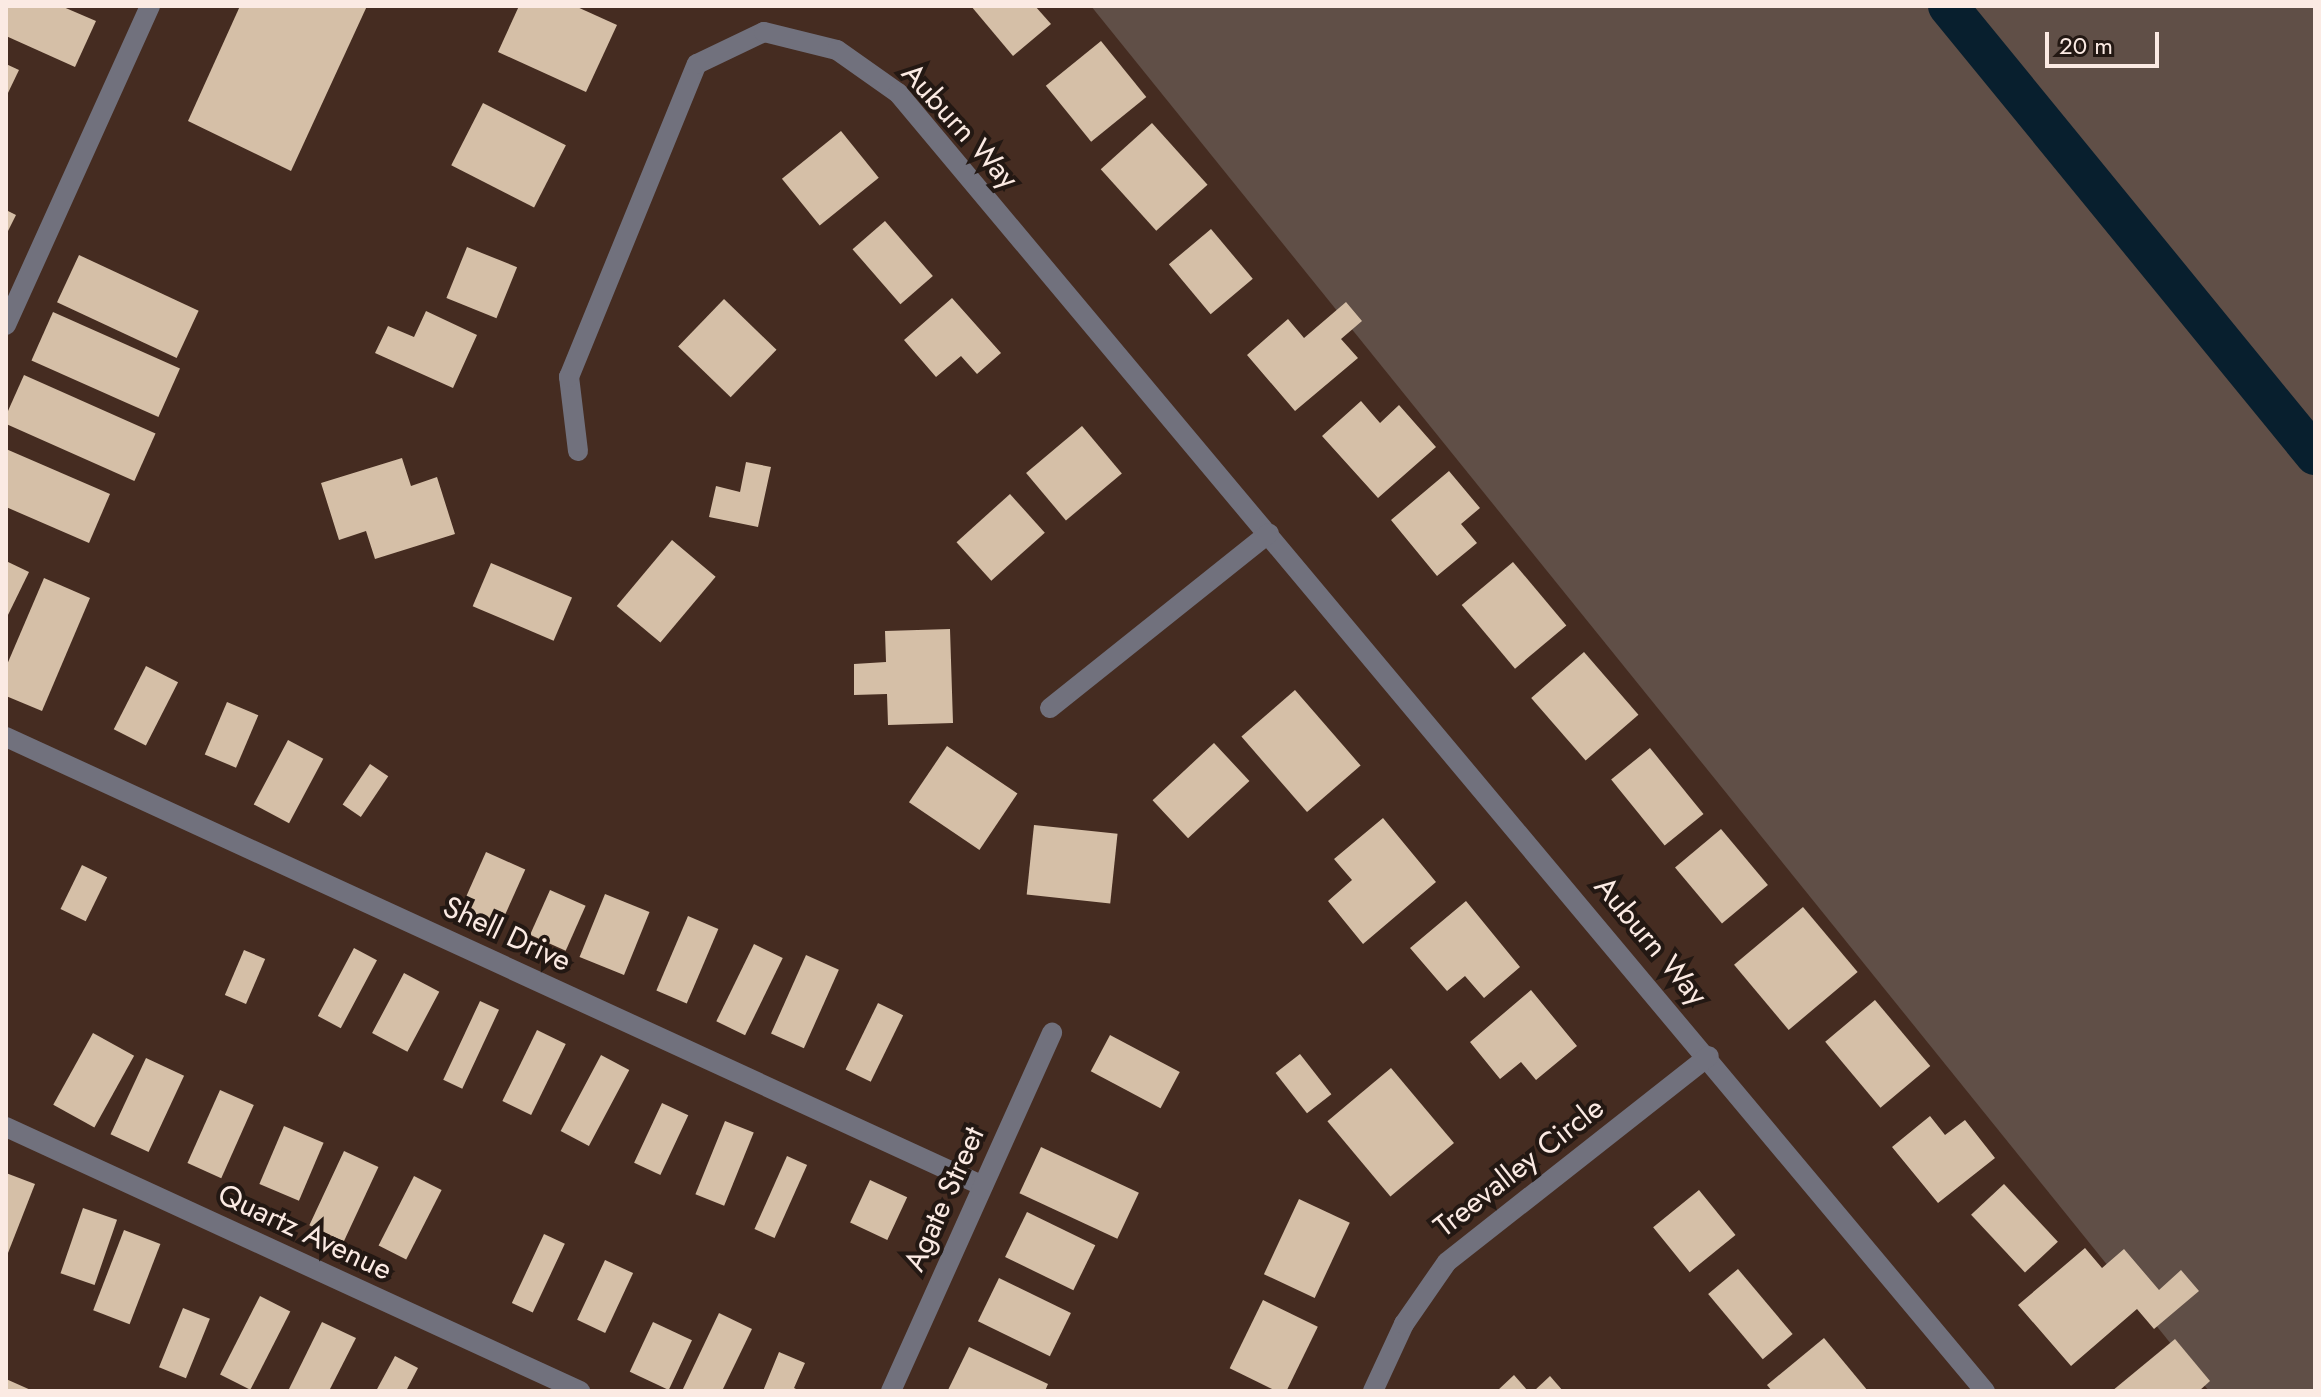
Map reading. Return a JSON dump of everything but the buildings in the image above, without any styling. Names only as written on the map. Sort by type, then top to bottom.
[{"type":"street","points":[[6,325],[150,6]]},
{"type":"street","name":"Auburn Way","points":[[578,451],[569,377],[697,64],[764,32],[837,50],[898,93],[1709,1056],[1985,1391]]},
{"type":"street","points":[[1050,708],[1269,533]]},
{"type":"street","name":"Shell Drive","points":[[6,737],[983,1186]]},
{"type":"street","name":"Agate Street","points":[[891,1391],[1052,1033]]},
{"type":"street","name":"Treevalley Circle","points":[[1373,1391],[1404,1324],[1447,1262],[1709,1056]]},
{"type":"street","name":"Quartz Avenue","points":[[6,1127],[580,1391]]},
{"type":"shaded area","points":[[1091,6],[2315,6],[2315,1391],[2209,1391]]},
{"type":"waterway","points":[[1948,6],[2315,455]]}]
